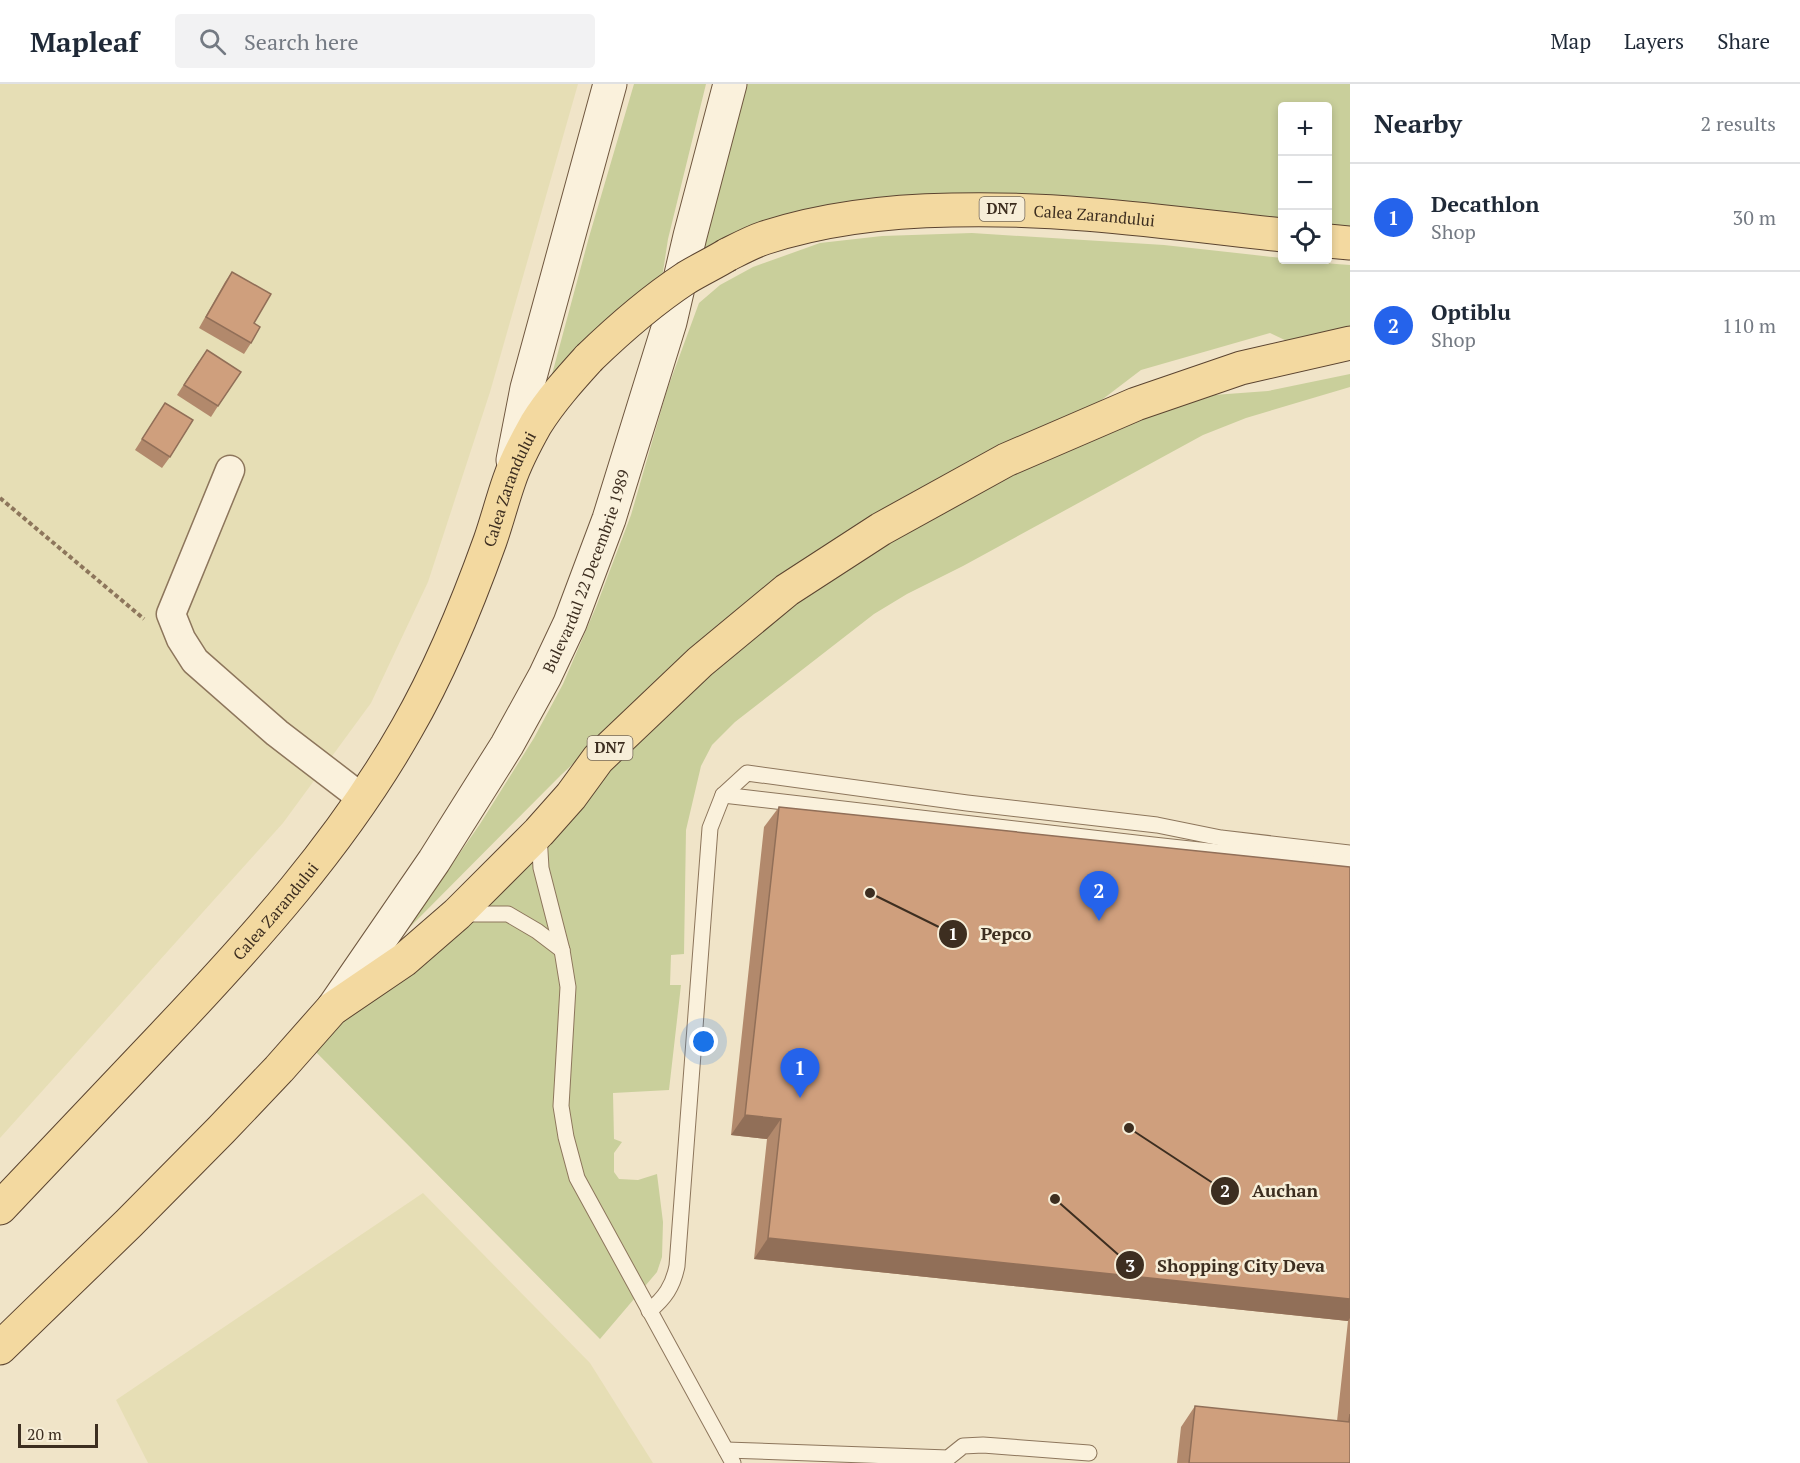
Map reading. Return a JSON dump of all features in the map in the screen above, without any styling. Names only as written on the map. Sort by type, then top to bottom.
[{"type":"main road","points":[[510,477],[527,388],[610,84]]},
{"type":"main road","name":"Bulevardul 22 Decembrie 1989","points":[[332,1009],[434,861],[495,764],[545,676],[570,623],[609,519],[670,322],[730,84]]},
{"type":"main road","name":"Calea Zarandului","points":[[0,1208],[203,993],[274,915],[327,849],[363,799],[407,728],[436,674],[490,541],[510,477],[536,424],[588,358],[652,303],[687,278],[727,255],[762,239],[801,227],[895,211],[1004,208],[1098,214],[1278,236]]},
{"type":"main road","points":[[1332,241],[1350,243]]},
{"type":"main road","name":"DN7","points":[[0,1348],[129,1223],[279,1069],[332,1009],[404,960],[457,914],[539,832],[571,796],[598,759],[699,662],[787,590],[881,529],[1006,460],[1136,404],[1241,368],[1350,343]]},
{"type":"street","points":[[230,470],[171,614],[181,639],[195,661],[232,695],[363,799]]},
{"type":"lane","points":[[649,1311],[667,1293],[677,1266],[710,828],[723,795],[747,773],[1157,825],[1221,838],[1350,853]]},
{"type":"lane","points":[[723,795],[1350,866]]},
{"type":"lane","points":[[539,832],[541,868],[562,951],[568,987],[561,1106],[577,1179],[730,1456],[948,1461],[963,1446],[983,1445],[1089,1453]]},
{"type":"lane","points":[[457,914],[508,914],[537,931],[562,951]]},
{"type":"path","points":[[0,498],[151,624]]},
{"type":"shaded area","points":[[0,84],[578,84],[490,392],[428,582],[371,703],[283,823],[0,1138]]},
{"type":"shaded area","points":[[423,1193],[590,1363],[653,1463],[148,1463],[116,1400]]},
{"type":"green space","points":[[634,84],[706,84],[668,239],[661,285],[547,393],[589,237]]},
{"type":"green space","points":[[747,84],[1350,84],[1350,233],[1332,231],[1332,102],[1278,102],[1278,227],[1065,206],[702,251]]},
{"type":"green space","points":[[972,233],[1164,245],[1278,258],[1278,264],[1350,265],[1350,333],[1289,342],[1270,333],[1141,370],[1095,405],[672,672],[561,775],[405,932],[480,824],[534,738],[563,684],[596,607],[631,515],[667,390],[699,303],[720,285],[753,267],[820,243],[882,236]]},
{"type":"green space","points":[[1350,374],[1350,387],[1246,418],[1203,435],[963,566],[907,594],[874,614],[735,722],[712,745],[701,766],[686,830],[684,954],[671,955],[670,985],[681,985],[669,1090],[613,1093],[614,1139],[622,1142],[614,1153],[614,1172],[619,1179],[638,1180],[657,1174],[663,1222],[662,1257],[657,1272],[600,1339],[311,1047],[710,655],[931,508],[1173,398],[1268,391]]},
{"type":"building","points":[[232,272],[271,294],[254,323],[260,327],[251,343],[206,317]]},
{"type":"building","points":[[207,350],[241,372],[218,406],[184,385]]},
{"type":"building","points":[[165,403],[193,420],[170,457],[142,439]]},
{"type":"building","points":[[779,807],[1350,867],[1350,1299],[768,1238],[781,1119],[745,1115]]},
{"type":"building","points":[[1195,1406],[1349,1422],[1350,1414],[1350,1463],[1189,1463]]},
{"type":"place","name":"Pepco","points":[[870,893]]},
{"type":"place","name":"Optiblu","points":[[1099,921]]},
{"type":"place","name":"Decathlon","points":[[800,1098]]},
{"type":"place","name":"Auchan","points":[[1129,1128]]},
{"type":"place","name":"Shopping City Deva","points":[[1055,1199]]}]
